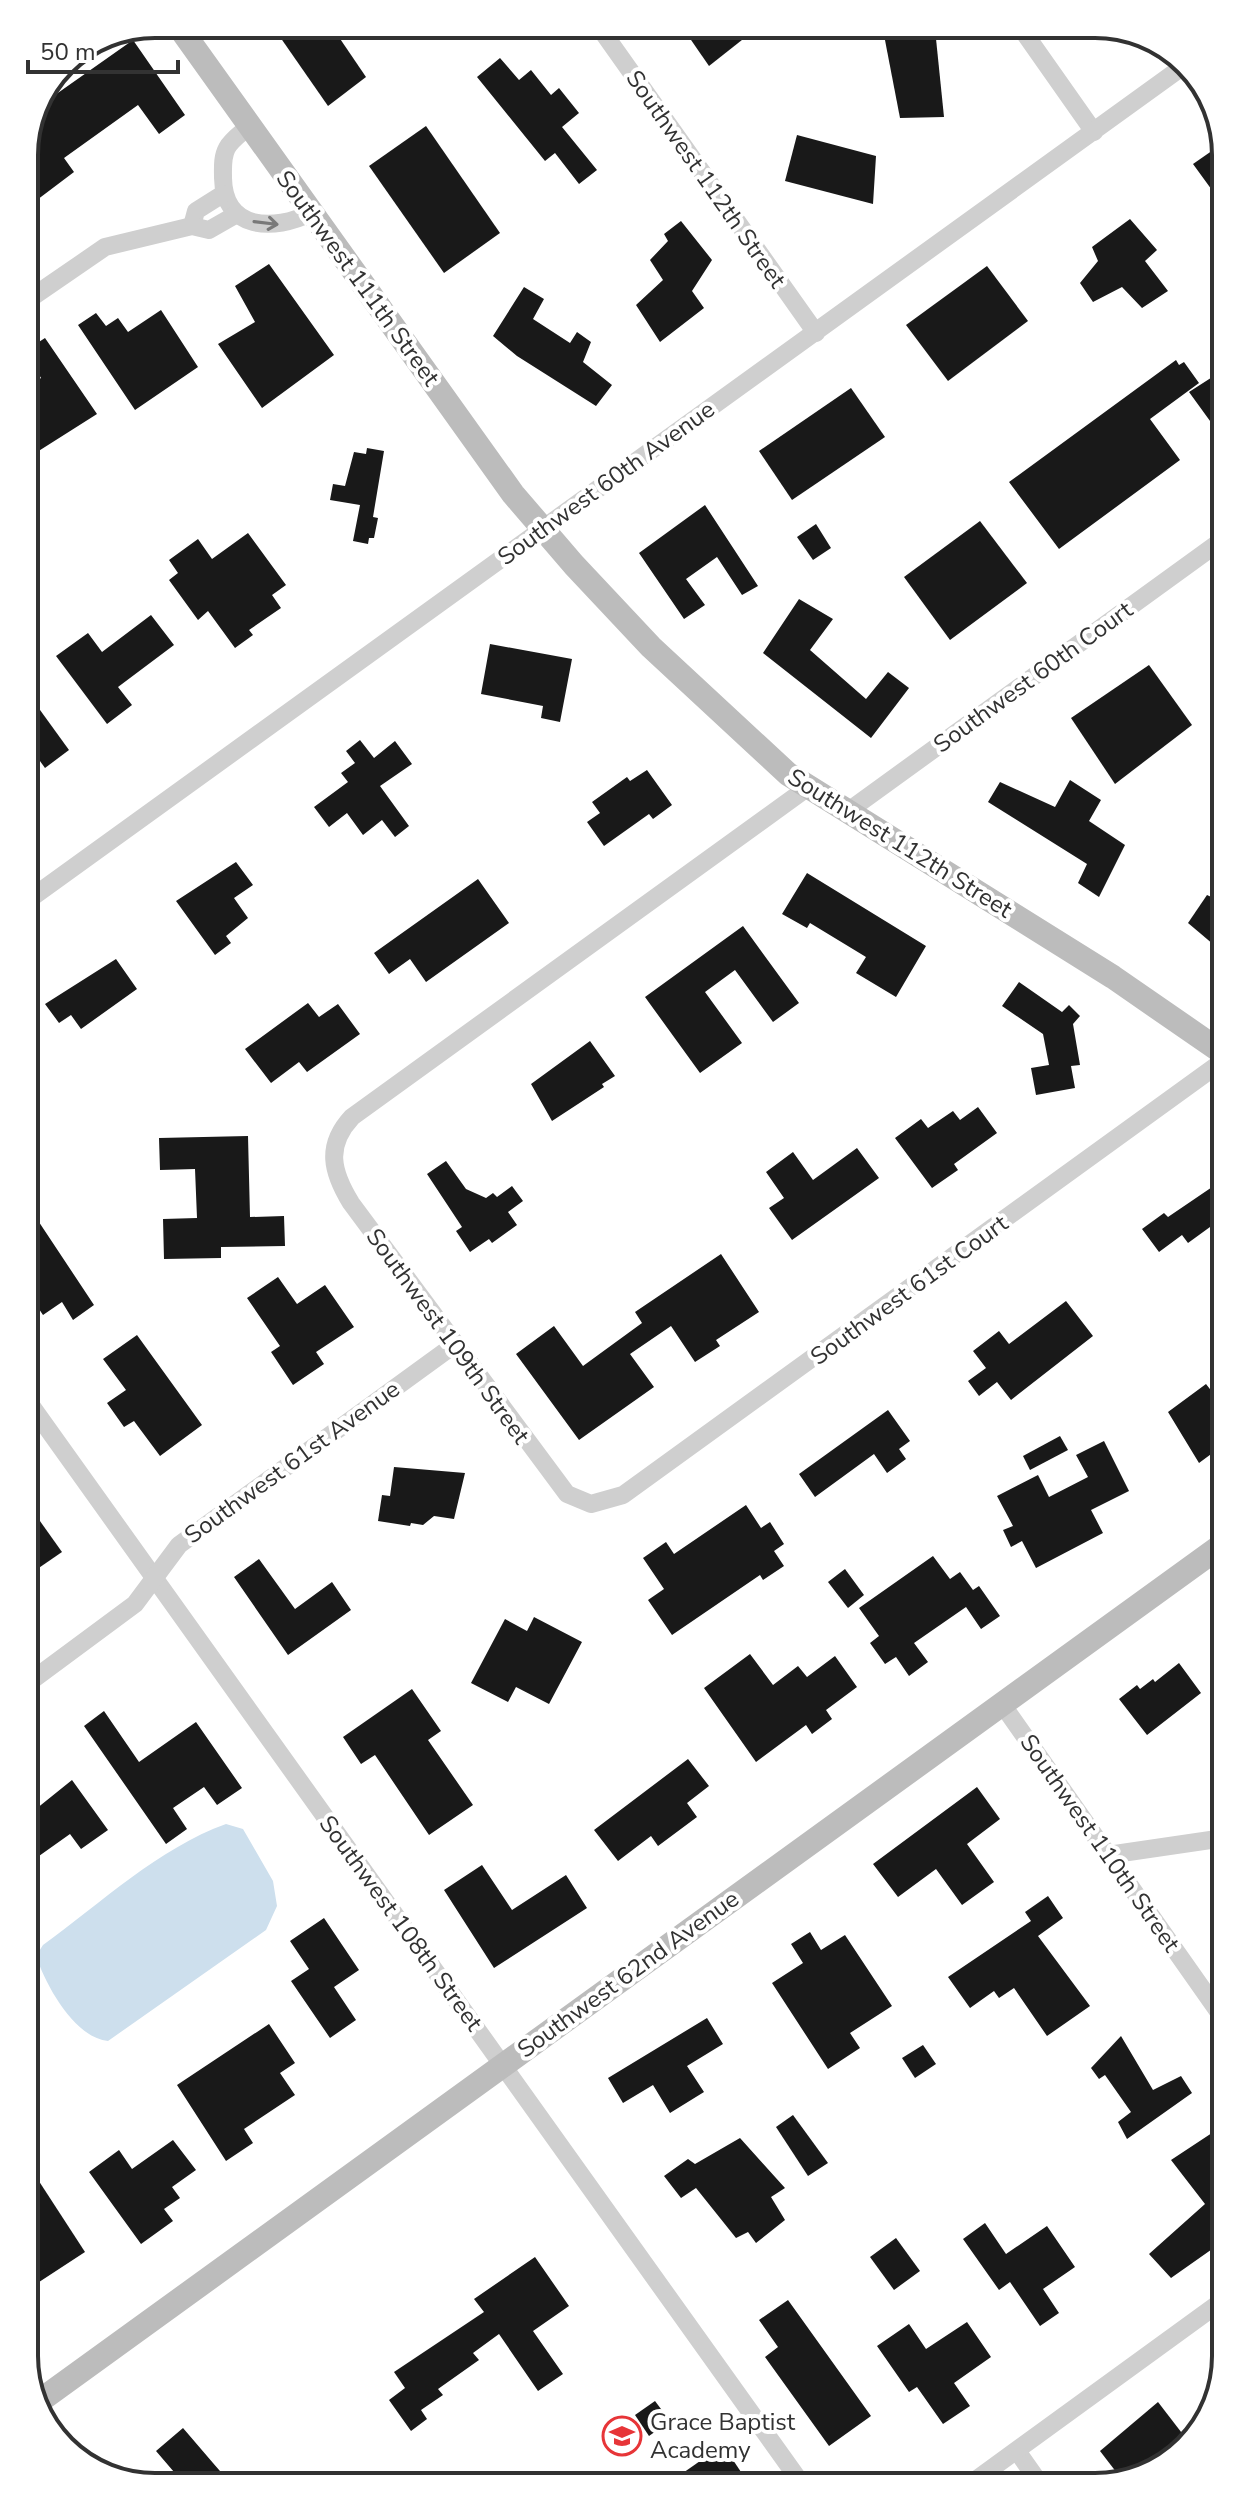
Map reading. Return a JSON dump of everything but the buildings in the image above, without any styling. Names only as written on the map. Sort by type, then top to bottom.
[{"type":"main road","name":"Southwest 111th Street","points":[[187,38],[543,530]]},
{"type":"main road","name":"Southwest 112th Street","points":[[543,530],[685,681],[807,788],[1113,977],[1212,1045]]},
{"type":"main road","name":"Southwest 62nd Avenue","points":[[46,2397],[1212,1552]]},
{"type":"street","name":"Southwest 112th Street","points":[[607,38],[816,333]]},
{"type":"street","points":[[1028,38],[1094,132]]},
{"type":"street","name":"Southwest 60th Avenue","points":[[38,893],[1177,71]]},
{"type":"street","points":[[249,126],[227,147],[223,161],[223,194],[237,214],[276,225],[311,213]]},
{"type":"street","points":[[192,226],[196,211],[223,194]]},
{"type":"street","points":[[38,293],[105,247],[192,226],[209,230],[237,214]]},
{"type":"street","name":"Southwest 60th Court","points":[[847,812],[1212,547]]},
{"type":"street","name":"Southwest 109th Street","points":[[591,1504],[575,1499],[556,1484],[454,1345],[341,1186],[335,1171],[333,1147],[352,1117],[807,788]]},
{"type":"street","name":"Southwest 61st Court","points":[[591,1504],[623,1495],[1212,1069]]},
{"type":"street","name":"Southwest 61st Avenue","points":[[38,1676],[135,1604],[179,1545],[454,1345]]},
{"type":"street","name":"Southwest 108th Street","points":[[38,1415],[794,2473]]},
{"type":"street","name":"Southwest 110th Street","points":[[1002,1704],[1212,2003]]},
{"type":"street","points":[[1108,1855],[1212,1840]]},
{"type":"street","points":[[986,2473],[1212,2308]]},
{"type":"street","points":[[1017,2451],[1032,2473]]},
{"type":"water","points":[[226,1824],[243,1829],[273,1881],[277,1906],[266,1930],[108,2041],[96,2038],[84,2031],[63,2009],[47,1982],[38,1953],[43,1945],[131,1878],[201,1834]]},
{"type":"place","name":"Grace Baptist Academy","points":[[622,2436]]}]
